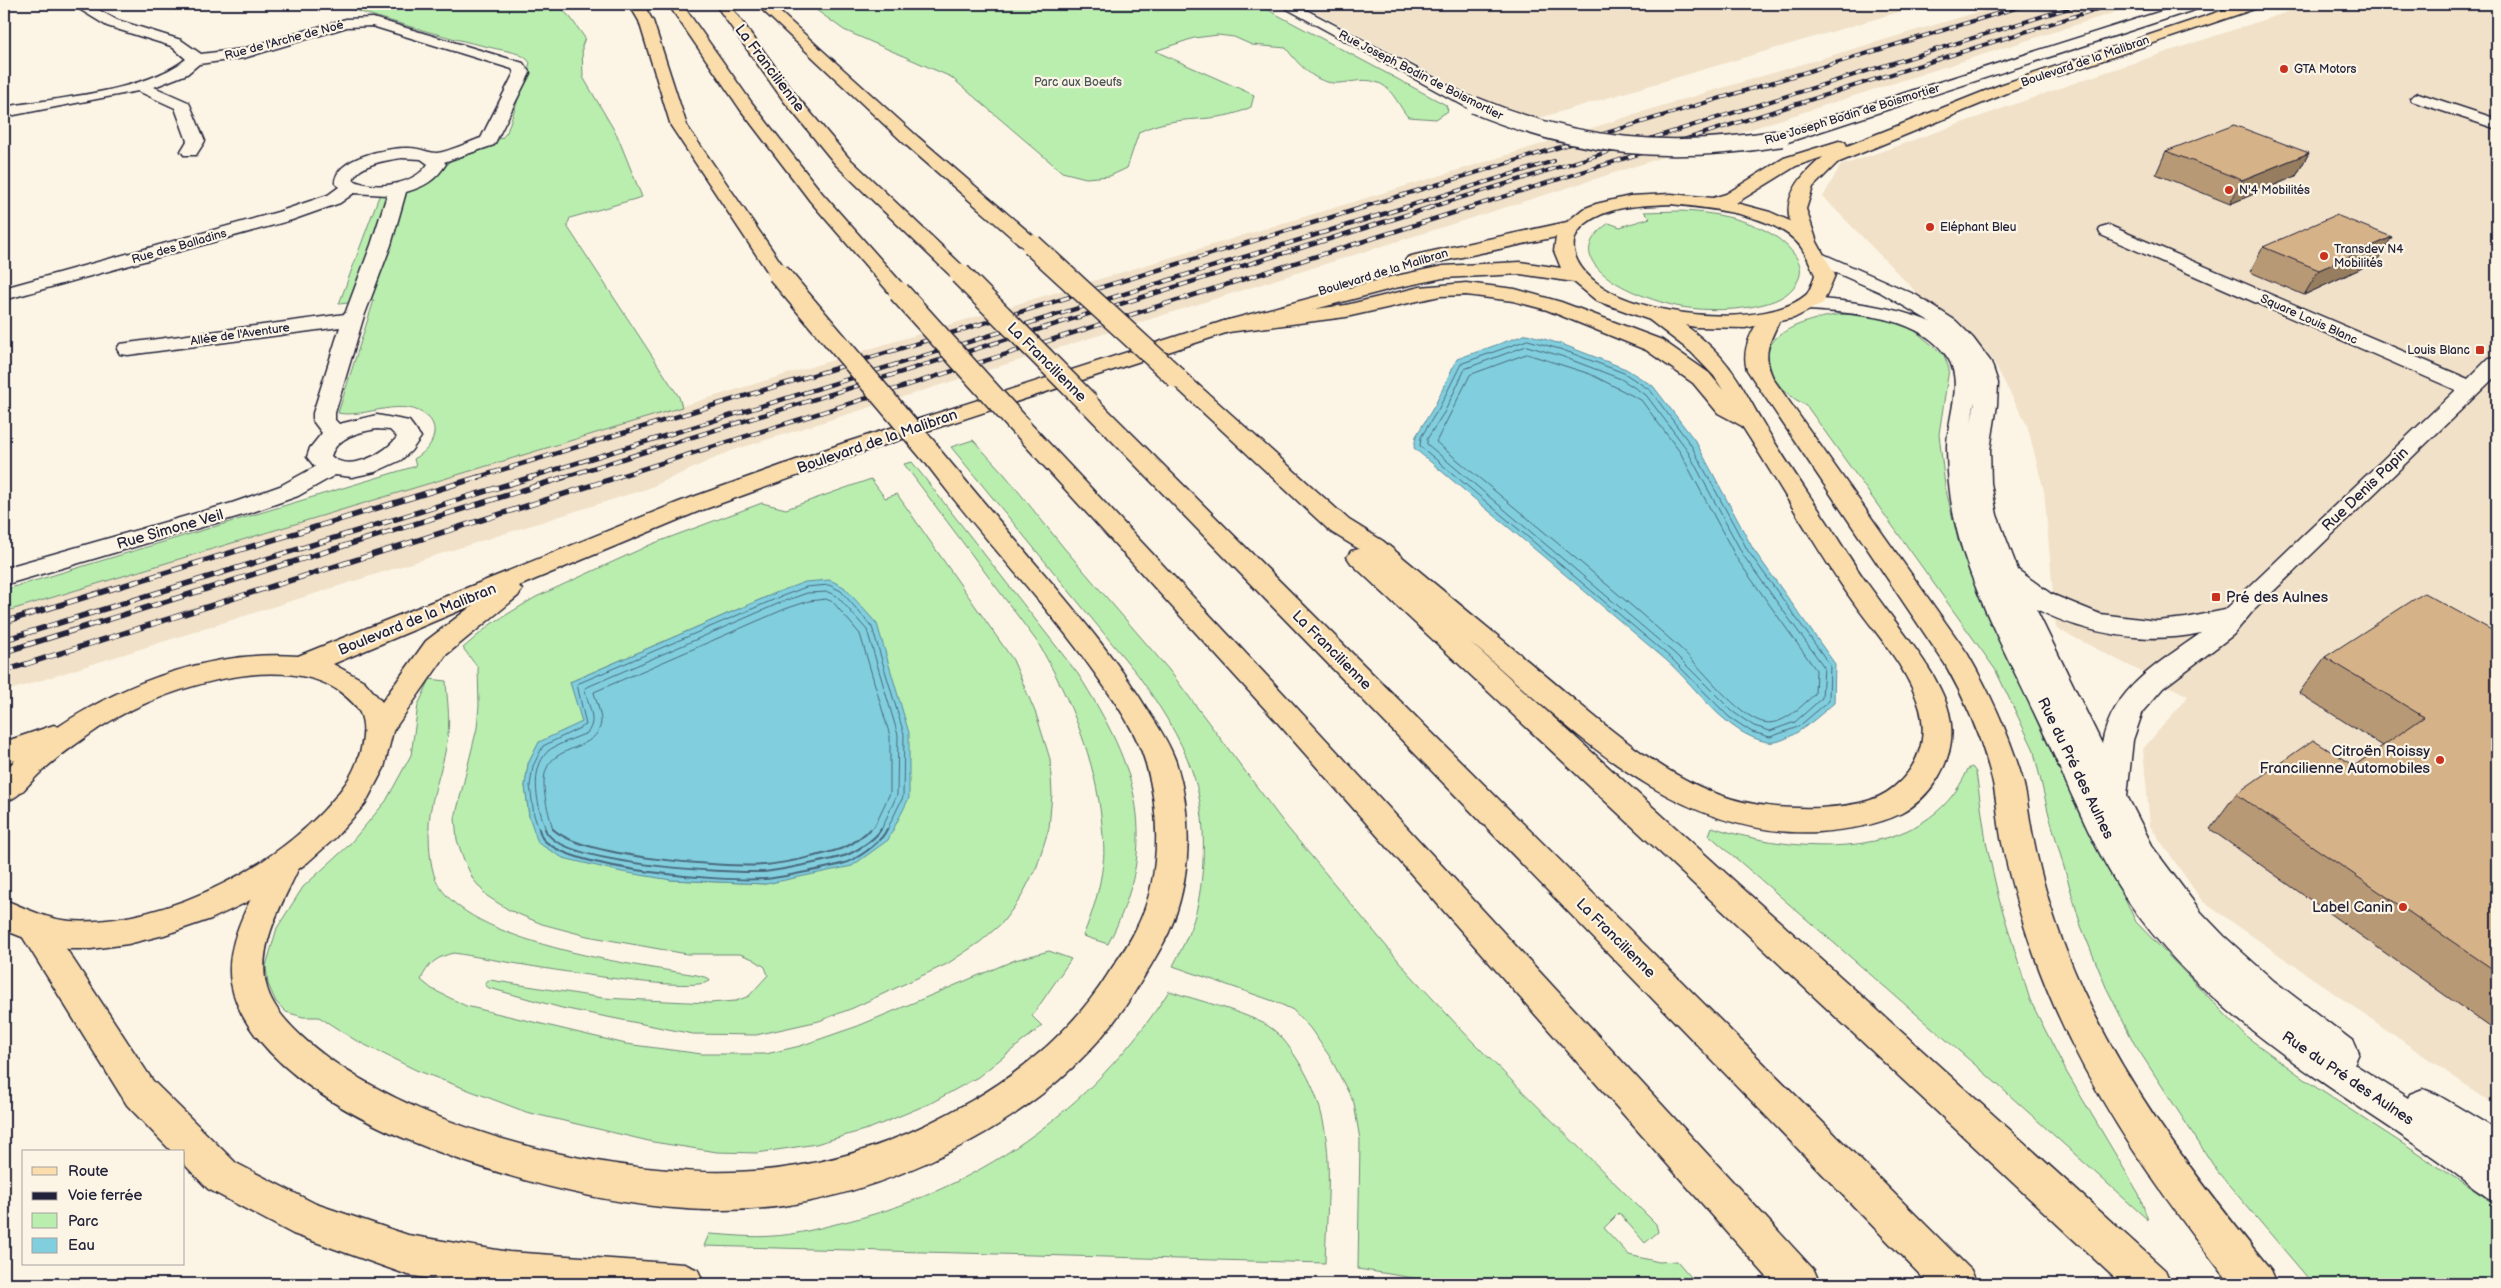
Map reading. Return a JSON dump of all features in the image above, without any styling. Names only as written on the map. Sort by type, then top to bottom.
[{"type":"main road","points":[[285,863],[257,928],[246,963],[248,985],[257,1007],[292,1050],[320,1074],[378,1108],[432,1133],[476,1148],[540,1165],[612,1180],[688,1190],[770,1189],[840,1175],[905,1155],[1006,1101],[1058,1060],[1093,1024],[1120,986],[1152,931],[1167,888],[1171,846],[1171,804],[1158,755],[1125,695],[1088,644],[778,273],[679,126],[646,21],[636,4]]},
{"type":"main road","points":[[675,4],[746,106],[816,197],[899,292],[1021,428],[1287,715],[1800,1284]]},
{"type":"main road","name":"La Francilienne","points":[[722,4],[789,97],[842,162],[960,274],[1957,1284]]},
{"type":"main road","points":[[763,4],[912,141],[1032,246],[1340,526],[1374,547],[1598,734],[1643,768],[1667,784],[1714,806],[1735,813],[1772,820],[1812,822],[1870,812],[1903,797],[1923,778],[1935,754],[1937,741],[1935,712],[1928,690],[1857,588],[1750,420],[1737,391],[1719,366],[1692,341],[1652,315],[1608,298],[1577,277],[1569,266],[1563,245],[1566,235],[1572,226]]},
{"type":"main road","name":"Boulevard de la Malibran","points":[[1808,304],[1819,294],[1825,282],[1826,271],[1798,218],[1797,207],[1806,183],[1820,167],[1831,159],[1917,122],[2006,88],[2255,4]]},
{"type":"main road","name":"Boulevard de la Malibran","points":[[1715,204],[1732,198],[1790,162],[1917,122]]},
{"type":"main road","name":"Boulevard de la Malibran","points":[[1228,326],[1321,290],[1431,256],[1544,234],[1572,226],[1596,211],[1630,202],[1671,199],[1737,208],[1777,223],[1814,251]]},
{"type":"main road","name":"Boulevard de la Malibran","points":[[302,665],[532,572],[620,533],[852,448],[1228,326],[1392,282],[1443,272],[1512,268],[1577,277]]},
{"type":"main road","points":[[1228,326],[1346,311],[1440,290],[1466,289],[1515,295],[1554,306],[1654,345],[1701,378],[1726,408],[1750,420]]},
{"type":"main road","points":[[1652,315],[1713,324],[1770,319],[1792,312],[1808,304]]},
{"type":"main road","points":[[1770,319],[1753,354],[1755,366],[1762,380],[1957,660],[1978,698],[1997,746],[2008,783],[2018,842],[2044,936],[2080,1022],[2124,1101],[2191,1202],[2257,1284]]},
{"type":"main road","points":[[1340,526],[1361,560],[2151,1284]]},
{"type":"main road","name":"Boulevard de la Malibran","points":[[378,730],[436,648],[532,572]]},
{"type":"main road","points":[[4,753],[77,728],[144,694],[174,682],[212,672],[253,665],[302,665],[332,674],[361,693],[374,713],[378,730],[372,765],[360,789],[316,839],[285,863],[250,885],[214,903],[160,922],[90,935],[60,934],[19,921]]},
{"type":"main road","points":[[4,791],[42,753],[77,728]]},
{"type":"main road","points":[[19,921],[140,1093],[222,1176],[307,1220],[408,1256],[509,1272],[684,1284]]},
{"type":"street","points":[[78,4],[112,23],[176,43],[194,55],[194,60]]},
{"type":"street","name":"Rue Joseph Bodin de Boismortier","points":[[1285,4],[1474,105],[1535,129],[1615,145],[1658,148],[1704,148],[1732,147],[1782,138],[2198,4]]},
{"type":"street","name":"Rue de l'Arche de Noé","points":[[4,112],[139,86],[177,74],[194,60],[244,53],[337,25],[373,22],[518,66],[522,73],[488,141],[435,160]]},
{"type":"street","points":[[139,86],[182,105],[196,141],[190,151]]},
{"type":"street","points":[[2418,98],[2497,124]]},
{"type":"street","points":[[2418,115],[2441,106]]},
{"type":"street","points":[[417,153],[435,160],[438,164],[435,170],[428,176],[398,188],[374,191],[350,188],[344,183],[344,177],[358,165],[394,154],[417,153]]},
{"type":"street","name":"Rue des Balladins","points":[[4,294],[285,216],[334,199],[350,188]]},
{"type":"street","points":[[336,435],[324,422],[324,413],[353,319],[381,245],[398,188]]},
{"type":"street","name":"Square Louis Blanc","points":[[2108,231],[2150,247],[2398,358],[2470,388]]},
{"type":"street","points":[[2150,247],[2170,238]]},
{"type":"street","name":"Rue du Pré des Aulnes","points":[[1814,251],[1916,303],[1958,334],[1982,365],[1987,377],[1987,387],[1980,428],[1978,471],[1985,514],[2003,566],[2118,813],[2150,869],[2170,898],[2218,954],[2249,983],[2340,1052],[2454,1126],[2497,1150]]},
{"type":"street","name":"Rue du Pré des Aulnes","points":[[1808,304],[1862,308],[1909,320],[1941,340],[1962,365],[1967,390],[1962,408],[1958,438],[1961,490],[1966,517],[1984,574],[2110,841],[2137,888],[2156,913],[2204,965],[2275,1029],[2444,1142],[2497,1182]]},
{"type":"street","name":"Allée de l'Aventure","points":[[128,349],[353,319]]},
{"type":"street","name":"Rue Denis Papin","points":[[2112,797],[2117,741],[2122,723],[2132,704],[2159,676],[2223,630],[2234,617],[2497,363]]},
{"type":"street","points":[[378,422],[400,425],[407,430],[409,437],[398,452],[380,462],[358,469],[331,468],[322,464],[319,458],[320,450],[336,435],[349,428],[378,422]]},
{"type":"street","name":"Rue Simone Veil","points":[[4,577],[241,508],[290,491],[331,468]]},
{"type":"street","points":[[2003,566],[2015,580],[2037,598],[2102,624],[2127,629],[2159,630],[2234,617]]},
{"type":"shaded area","points":[[1300,4],[1926,4],[1529,121],[1485,102]]},
{"type":"shaded area","points":[[2005,4],[2141,4],[1570,187],[731,451],[649,488],[4,692],[4,612],[1488,161],[1661,106]]},
{"type":"shaded area","points":[[2311,4],[2497,4],[2497,1107],[2202,901],[2150,826],[2143,749],[2188,696],[2056,628],[2044,491],[2027,425],[1992,359],[1948,316],[1925,301],[1823,197],[1840,166],[2097,75]]},
{"type":"green space","points":[[334,4],[556,4],[570,17],[585,38],[582,46],[583,77],[617,135],[642,197],[570,218],[567,226],[679,397],[682,407],[4,612],[4,590],[416,466],[414,459],[424,452],[431,443],[434,433],[433,424],[429,418],[419,411],[396,407],[360,413],[338,413],[374,300],[339,304],[379,196],[399,191],[443,167],[454,158],[502,138],[507,132],[530,63],[523,56],[514,52],[433,33]]},
{"type":"green space","name":"Parc aux Boeufs","points":[[808,4],[1257,4],[1446,105],[1448,111],[1436,119],[1408,117],[1393,95],[1381,84],[1365,80],[1339,83],[1323,81],[1302,67],[1286,48],[1252,45],[1234,37],[1218,35],[1194,38],[1155,51],[1254,95],[1251,107],[1224,116],[1168,122],[1139,132],[1127,168],[1110,176],[1086,178],[1062,172],[951,77],[844,30]]},
{"type":"green space","points":[[1679,211],[1710,214],[1743,221],[1773,235],[1786,245],[1796,257],[1800,267],[1799,278],[1793,288],[1775,300],[1754,306],[1722,310],[1681,307],[1627,289],[1609,278],[1596,266],[1590,253],[1593,238],[1609,223],[1620,227],[1650,218],[1644,212]]},
{"type":"green space","points":[[1846,314],[1879,317],[1896,322],[1914,330],[1944,355],[1949,369],[1939,434],[1945,486],[1959,544],[2007,656],[2136,922],[2247,1037],[2317,1088],[2497,1205],[2497,1284],[2313,1284],[2217,1171],[2134,1043],[2106,987],[2081,926],[2049,815],[2033,748],[1995,669],[1806,405],[1786,392],[1772,374],[1767,359],[1769,347],[1777,337],[1789,329],[1819,318]]},
{"type":"green space","points":[[973,440],[1005,475],[1064,548],[1169,670],[1287,827],[1407,971],[1472,1041],[1656,1224],[1658,1232],[1645,1243],[1619,1213],[1604,1228],[1629,1255],[1659,1262],[1677,1261],[1697,1284],[1450,1284],[1358,1269],[1360,1140],[1354,1103],[1330,1057],[1310,1028],[1293,1010],[1276,1002],[1173,966],[1194,919],[1201,887],[1203,854],[1202,819],[1197,786],[1192,771],[1168,721],[1138,675],[951,447]]},
{"type":"green space","points":[[912,462],[1078,674],[1116,741],[1128,773],[1136,805],[1138,838],[1135,871],[1125,906],[1108,944],[1083,936],[1098,891],[1104,858],[1104,844],[1094,777],[1088,754],[1071,708],[1038,643],[904,464]]},
{"type":"green space","points":[[871,479],[885,498],[897,494],[1013,660],[1036,714],[1050,759],[1052,794],[1049,828],[1037,866],[1020,899],[1002,923],[980,942],[947,964],[853,1008],[819,1021],[756,1035],[693,1034],[562,1008],[489,988],[485,985],[486,981],[490,980],[603,998],[709,1003],[736,1001],[749,996],[768,975],[765,967],[753,959],[740,954],[687,954],[587,936],[542,924],[509,910],[487,896],[473,879],[457,840],[455,818],[477,728],[479,705],[478,668],[463,648],[491,624],[536,597],[652,544],[762,503],[786,509]],"holes":[[[778,592],[766,884],[671,880],[529,816],[525,786],[528,764],[539,743],[583,722],[570,682]]]},
{"type":"green space","points":[[430,679],[446,681],[449,721],[444,757],[430,812],[430,852],[436,880],[453,902],[480,920],[515,935],[554,947],[634,965],[697,975],[708,978],[710,981],[694,984],[665,984],[628,980],[454,953],[443,956],[426,969],[421,980],[432,989],[466,1006],[626,1044],[702,1054],[766,1054],[800,1046],[858,1026],[1015,960],[1049,951],[1071,959],[1032,1016],[1042,1026],[978,1077],[931,1103],[871,1128],[816,1144],[757,1153],[717,1152],[653,1142],[526,1112],[416,1070],[355,1040],[319,1017],[303,1017],[286,1012],[276,1002],[268,984],[266,966],[277,928],[303,887],[348,846],[386,801],[411,755],[418,705]]},
{"type":"green space","points":[[1972,767],[1976,772],[1986,842],[1999,899],[2030,1000],[2067,1073],[2139,1194],[2148,1220],[1988,1076],[1709,835],[1712,827],[1781,843],[1818,846],[1855,844],[1891,837],[1922,822],[1949,800],[1968,769]]},
{"type":"green space","points":[[1169,991],[1229,1009],[1269,1026],[1287,1044],[1311,1083],[1320,1108],[1328,1158],[1325,1263],[704,1246],[709,1234],[757,1237],[805,1232],[887,1210],[936,1191],[982,1168],[1026,1140],[1066,1109],[1104,1073],[1138,1034]]},
{"type":"water","points":[[1527,334],[1564,345],[1626,369],[1653,386],[1696,442],[1753,549],[1835,664],[1834,703],[1803,729],[1784,739],[1767,742],[1737,729],[1712,708],[1666,660],[1414,448],[1416,436],[1435,405],[1457,359]]},
{"type":"water","points":[[830,580],[844,587],[877,624],[909,733],[909,798],[888,840],[852,866],[766,884],[671,880],[622,872],[563,858],[538,843],[529,816],[525,786],[528,764],[539,742],[582,722],[570,682],[778,592],[805,582]]},
{"type":"building","points":[[2234,125],[2309,153],[2242,180],[2166,151]]},
{"type":"building","points":[[2336,215],[2392,237],[2319,270],[2263,247]]},
{"type":"building","points":[[2424,593],[2497,633],[2497,972],[2236,794],[2313,740],[2354,766],[2424,717],[2325,657]]},
{"type":"railway","points":[[1360,208],[2029,4]]},
{"type":"railway","points":[[1428,208],[2082,4]]},
{"type":"railway","points":[[1468,208],[2113,4]]},
{"type":"railway","points":[[1402,208],[1554,161]]},
{"type":"railway","points":[[475,478],[1365,207]]},
{"type":"railway","points":[[528,478],[1406,207]]},
{"type":"railway","points":[[561,478],[1432,207]]},
{"type":"railway","points":[[614,478],[1472,207]]},
{"type":"railway","points":[[4,622],[479,477]]},
{"type":"railway","points":[[4,640],[532,477]]},
{"type":"railway","points":[[4,652],[565,477]]},
{"type":"railway","points":[[4,671],[618,477]]},
{"type":"place","name":"GTA Motors","points":[[2284,69]]},
{"type":"place","name":"N'4 Mobilités","points":[[2229,190]]},
{"type":"place","name":"Eléphant Bleu","points":[[1930,227]]},
{"type":"place","name":"Transdev N4 Mobilités","points":[[2324,256]]},
{"type":"place","name":"Louis Blanc","points":[[2480,350]]},
{"type":"place","name":"Pré des Aulnes","points":[[2216,597]]},
{"type":"place","name":"Citroën Roissy Francilienne Automobiles","points":[[2440,760]]},
{"type":"place","name":"Label Canin","points":[[2403,907]]}]
